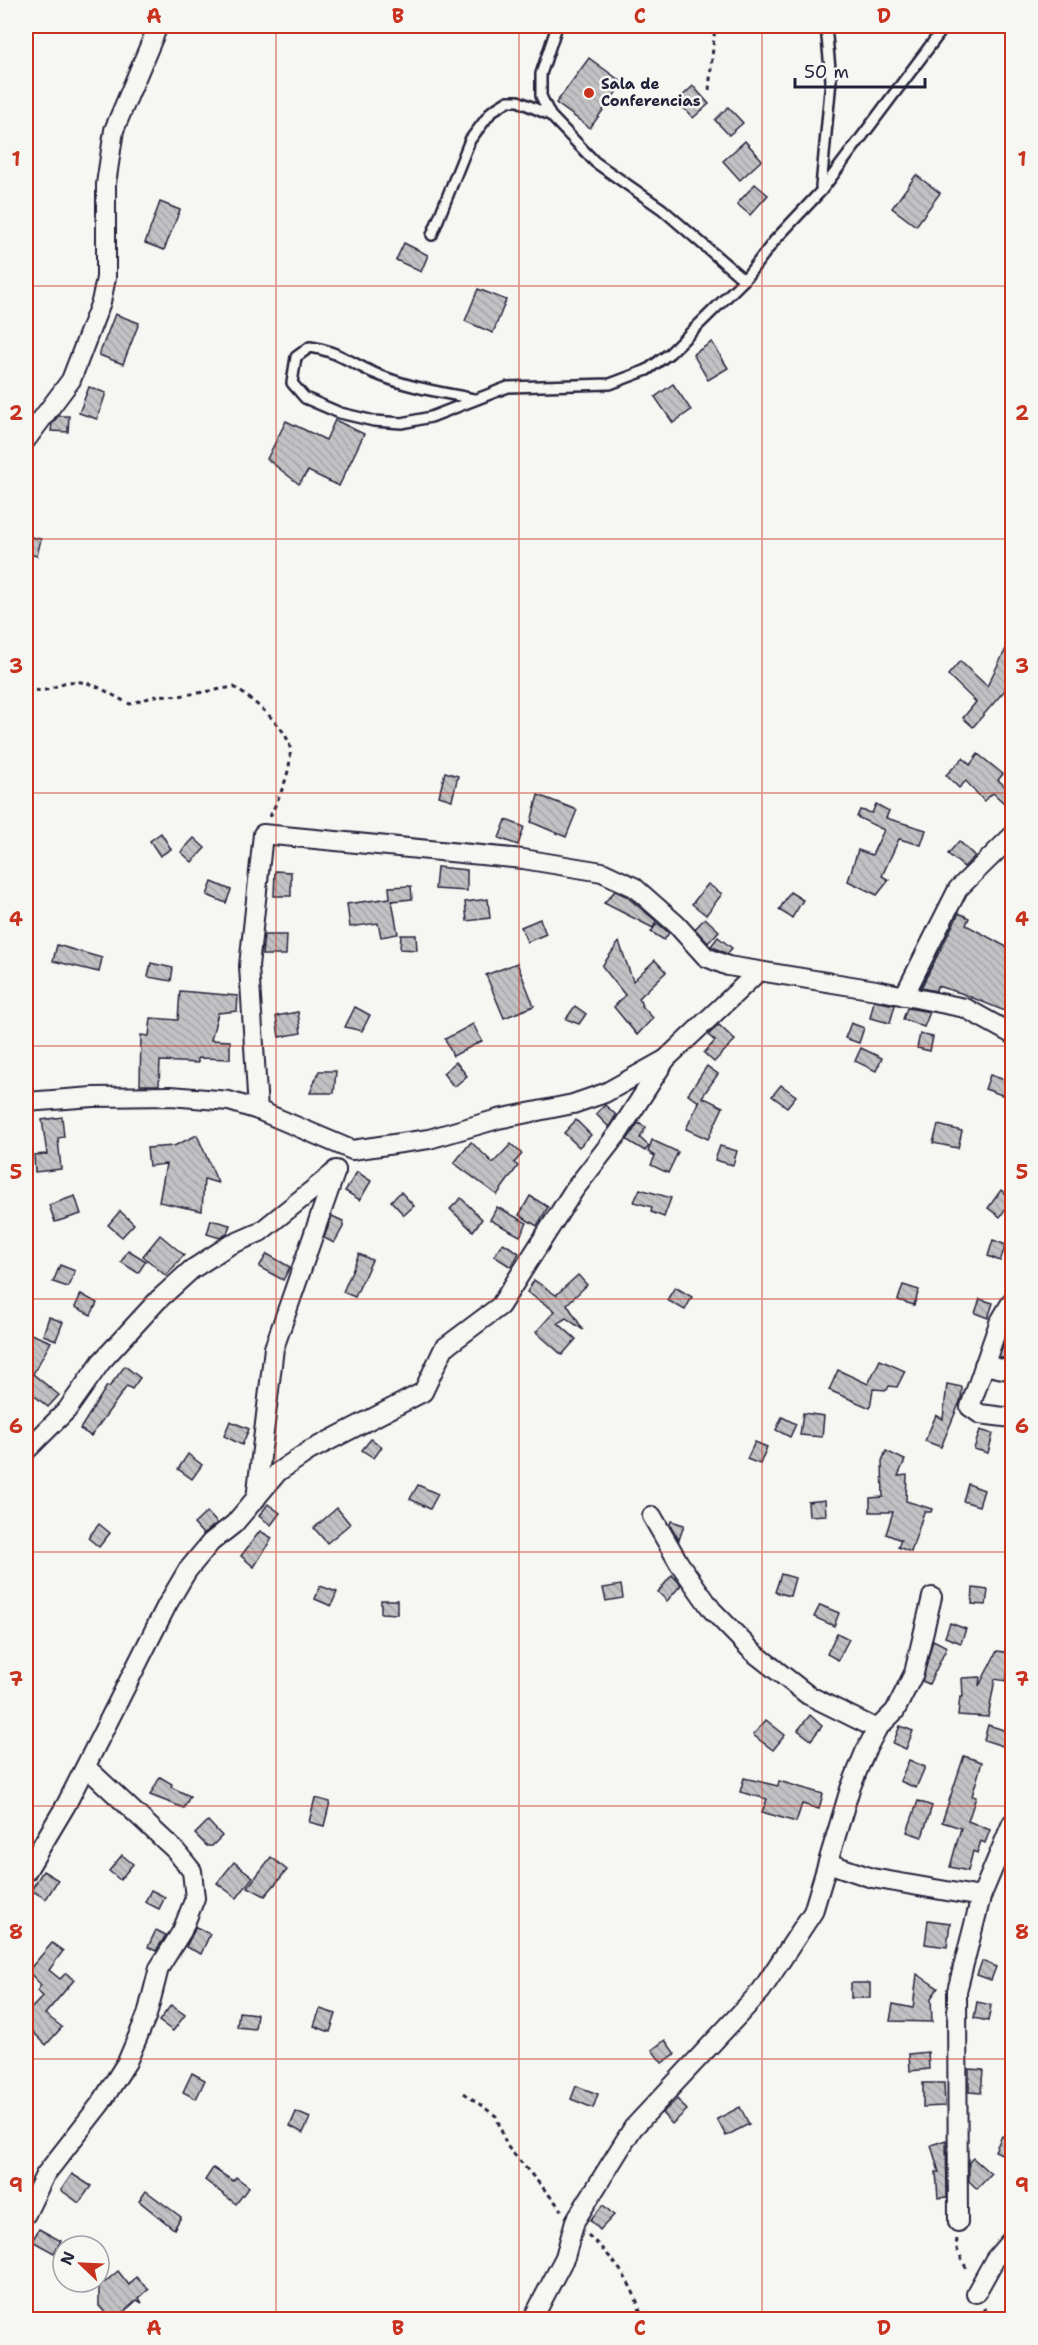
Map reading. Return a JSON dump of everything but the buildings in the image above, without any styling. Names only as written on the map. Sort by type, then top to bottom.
[{"type":"street","points":[[26,440],[71,380],[101,302],[106,278],[106,184],[114,130],[158,26]]},
{"type":"street","points":[[258,1110],[249,966],[263,834],[523,859],[603,872],[634,887],[676,924],[706,957],[728,966],[965,1008],[1012,1034]]},
{"type":"street","points":[[904,996],[958,889],[1012,836]]},
{"type":"street","points":[[26,1102],[93,1097],[171,1096],[230,1101],[258,1110],[352,1150],[429,1139],[498,1119],[573,1104],[605,1093],[666,1059],[758,972]]},
{"type":"street","points":[[26,1872],[86,1767],[167,1605],[187,1572],[211,1542],[234,1524],[278,1472],[309,1451],[423,1392],[444,1348],[500,1306],[574,1190],[620,1132],[666,1059]]},
{"type":"street","points":[[26,1451],[67,1410],[101,1362],[158,1300],[191,1270],[228,1246],[260,1232],[336,1171],[352,1150]]},
{"type":"street","points":[[256,1499],[274,1348],[336,1171]]},
{"type":"street","points":[[1012,1301],[999,1323],[970,1407],[980,1414],[1012,1418]]},
{"type":"street","points":[[984,1365],[1012,1371]]},
{"type":"street","points":[[652,1516],[679,1563],[712,1610],[753,1652],[808,1695],[877,1729]]},
{"type":"street","points":[[532,2319],[565,2257],[575,2221],[633,2128],[761,1991],[813,1912],[850,1789],[877,1729],[894,1711],[914,1673],[932,1597]]},
{"type":"street","points":[[26,2214],[45,2175],[101,2103],[127,2062],[147,2015],[159,1968],[182,1931],[195,1898],[192,1871],[175,1850],[86,1767]]},
{"type":"street","points":[[958,2222],[957,1991],[981,1898],[1012,1823]]},
{"type":"street","points":[[828,1863],[872,1878],[981,1898]]},
{"type":"street","points":[[976,2293],[995,2259],[1012,2239]]},
{"type":"lane","points":[[557,26],[541,74],[541,96],[550,115],[595,162],[662,209],[744,280]]},
{"type":"lane","points":[[821,190],[831,80],[826,26]]},
{"type":"lane","points":[[474,399],[416,387],[375,373],[329,349],[310,346],[296,357],[292,383],[305,398],[351,415],[402,423],[431,417],[508,387],[600,385],[629,379],[647,370],[670,353],[744,280],[775,240],[821,190],[945,26]]},
{"type":"lane","points":[[432,235],[470,140],[492,111],[508,101],[518,101],[550,115]]},
{"type":"path","points":[[709,90],[715,26]]},
{"type":"path","points":[[26,690],[45,690],[67,682],[89,683],[108,690],[118,699],[130,704],[159,694],[179,696],[234,687],[253,700],[274,722],[290,746],[287,778],[263,834]]},
{"type":"path","points":[[464,2093],[496,2116],[507,2146],[553,2202],[615,2260],[635,2291],[643,2319]]},
{"type":"path","points":[[958,2222],[956,2247],[976,2293]]},
{"type":"place","name":"Sala de Conferencias","points":[[589,93]]}]
